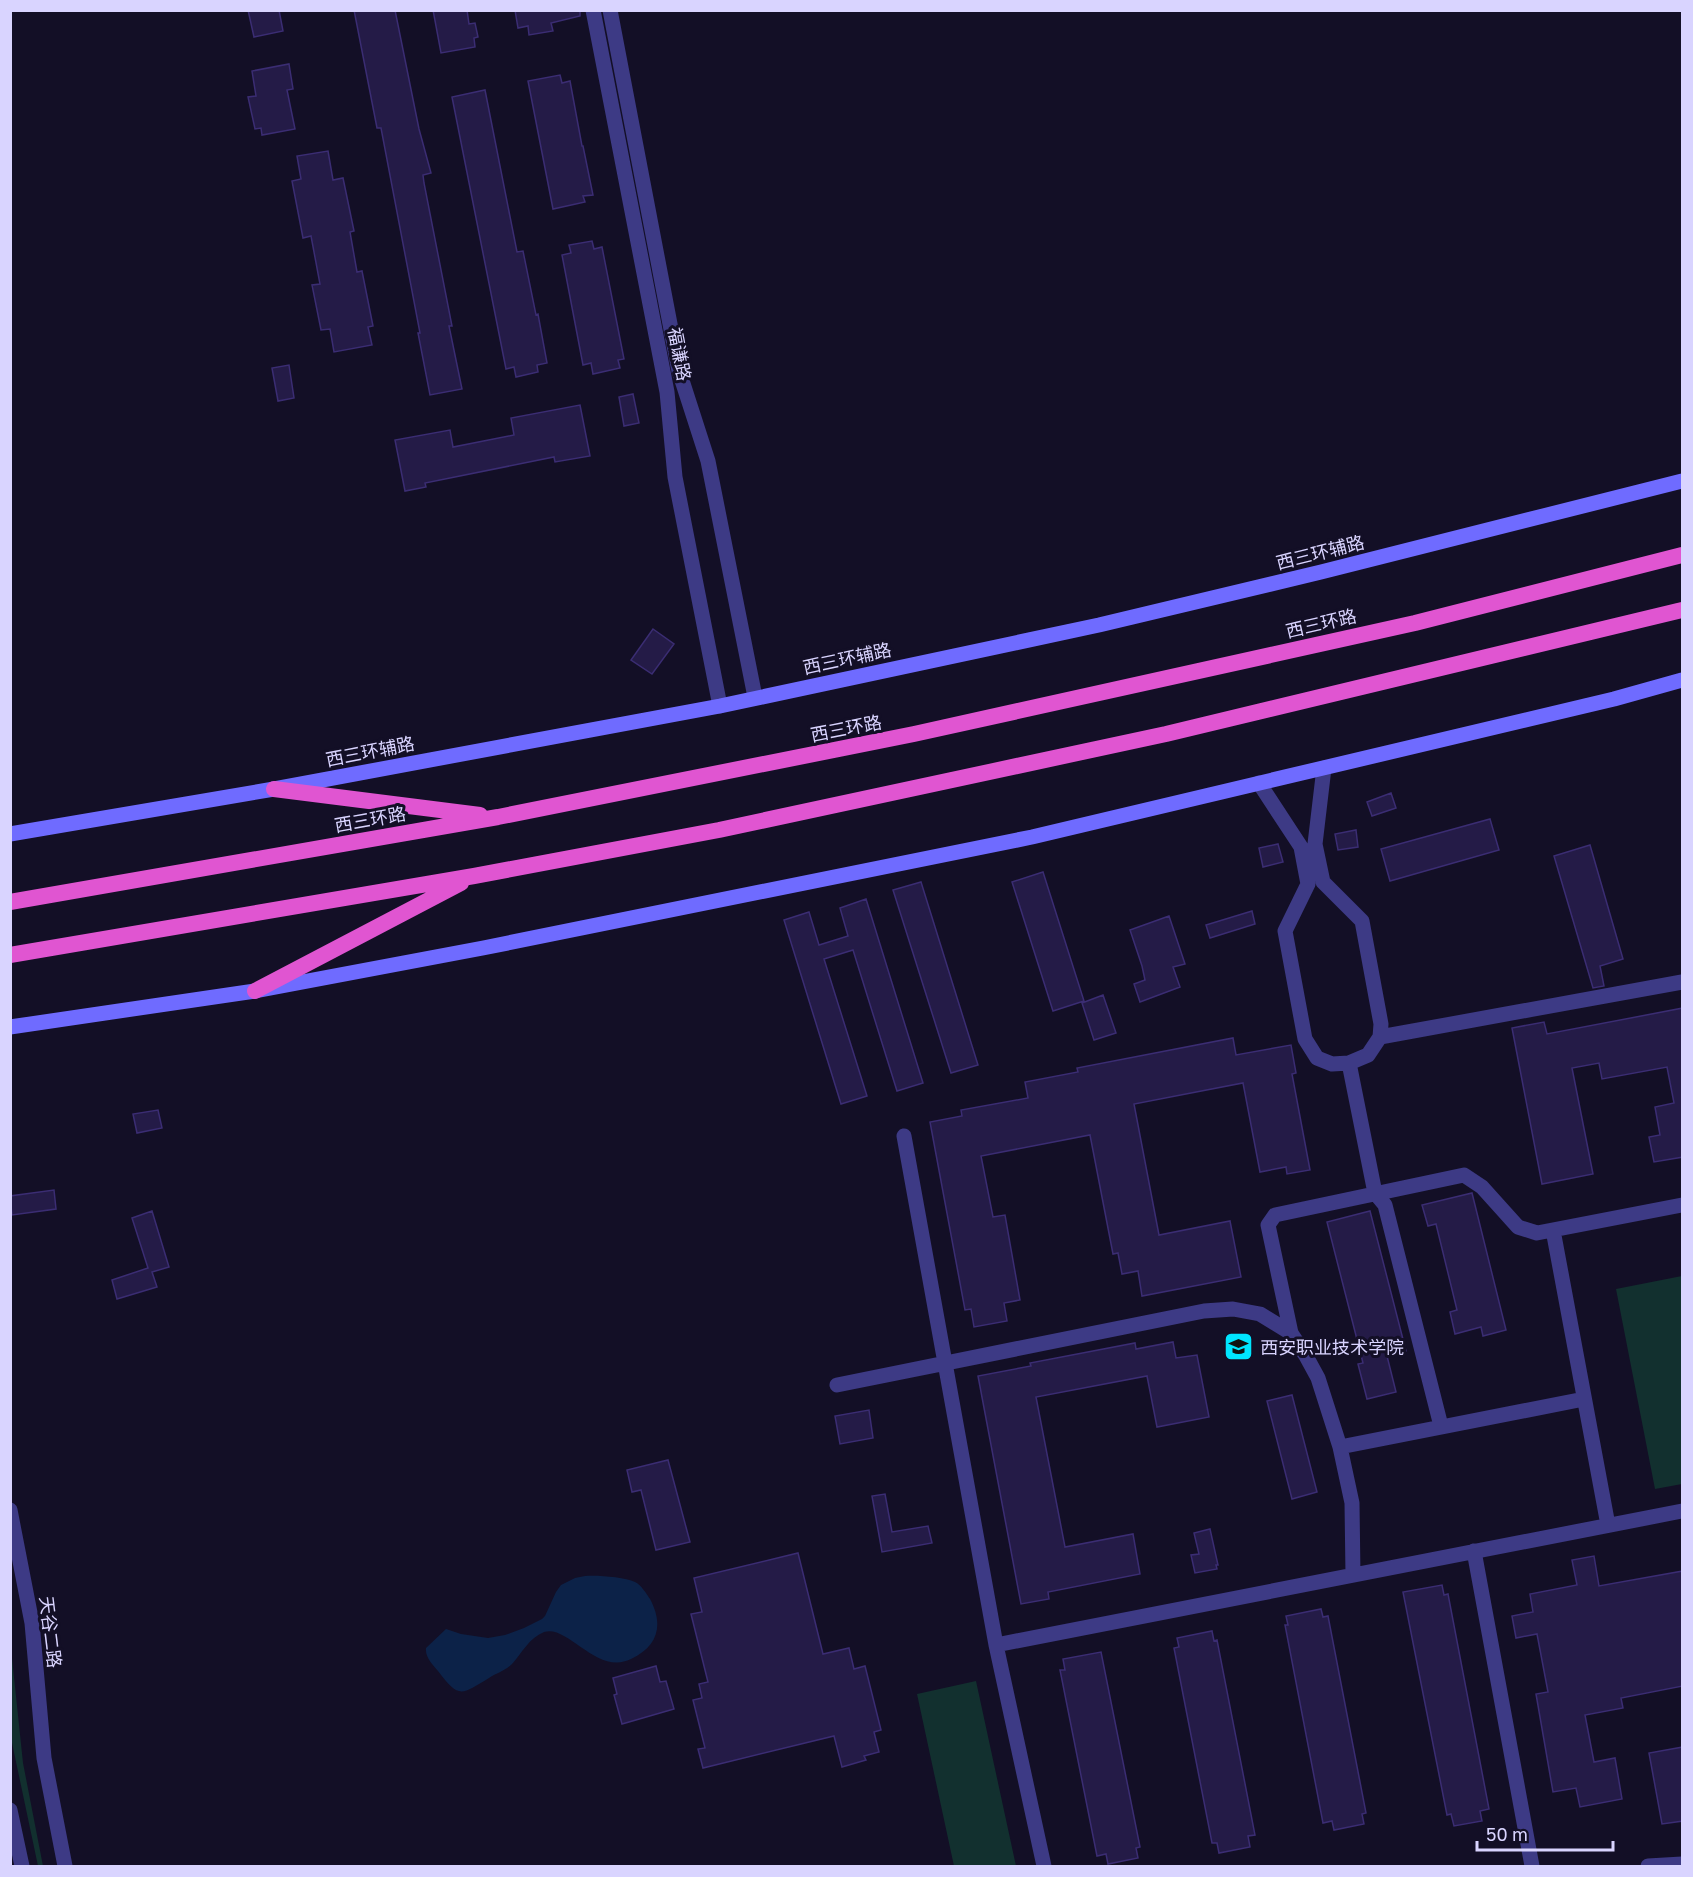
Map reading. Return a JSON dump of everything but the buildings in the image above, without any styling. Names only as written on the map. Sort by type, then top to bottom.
[{"type":"highway","name":"西三环路","points":[[10,902],[498,817],[925,732],[1414,623],[1683,555]]},
{"type":"highway","points":[[10,955],[474,876],[719,830],[1166,734],[1683,610]]},
{"type":"highway","points":[[274,789],[498,817]]},
{"type":"highway","points":[[255,991],[474,876]]},
{"type":"main road","name":"西三环辅路","points":[[10,834],[274,789],[720,706],[1099,625],[1322,572],[1683,481]]},
{"type":"main road","points":[[10,1027],[255,991],[495,946],[1032,837],[1614,699],[1683,680]]},
{"type":"street","name":"福谦路","points":[[593,10],[667,392],[675,477],[720,706]]},
{"type":"street","name":"福谦路","points":[[610,10],[679,371],[708,461],[755,697]]},
{"type":"street","points":[[1259,783],[1301,847],[1308,884],[1285,931],[1305,1039],[1317,1058],[1332,1064],[1349,1063],[1368,1055],[1380,1037],[1382,1024],[1362,921],[1323,882],[1315,844],[1324,768]]},
{"type":"street","points":[[1380,1037],[1683,982]]},
{"type":"street","points":[[1349,1063],[1375,1193],[1385,1204],[1442,1426]]},
{"type":"street","points":[[904,1136],[996,1645],[1044,1866]]},
{"type":"street","points":[[1353,1575],[1352,1503],[1340,1447],[1318,1378],[1291,1333],[1268,1225],[1275,1215],[1464,1175],[1482,1187],[1518,1227],[1537,1233],[1683,1205]]},
{"type":"street","points":[[1553,1230],[1608,1525]]},
{"type":"street","points":[[837,1385],[1204,1311],[1233,1309],[1260,1314],[1291,1333]]},
{"type":"street","points":[[1340,1447],[1584,1399]]},
{"type":"street","name":"天谷二路","points":[[10,1510],[32,1623],[44,1758],[65,1866]]},
{"type":"street","points":[[996,1645],[1683,1511]]},
{"type":"street","points":[[1474,1551],[1532,1866]]},
{"type":"street","points":[[10,1810],[21,1866]]},
{"type":"street","points":[[1648,1866],[1683,1864]]},
{"type":"green space","points":[[1682,1276],[1682,1484],[1655,1489],[1616,1289]]},
{"type":"green space","points":[[10,1639],[23,1763],[43,1866],[38,1866],[11,1738]]},
{"type":"green space","points":[[976,1681],[1016,1866],[954,1866],[917,1694]]},
{"type":"water","points":[[585,1576],[630,1580],[637,1583],[650,1599],[657,1618],[656,1634],[653,1641],[640,1654],[618,1662],[606,1661],[563,1635],[544,1632],[530,1642],[507,1668],[466,1691],[456,1690],[451,1686],[428,1657],[426,1648],[446,1629],[488,1638],[505,1635],[542,1619],[561,1585]]},
{"type":"place","name":"西安职业技术学院","points":[[1239,1347]]}]
